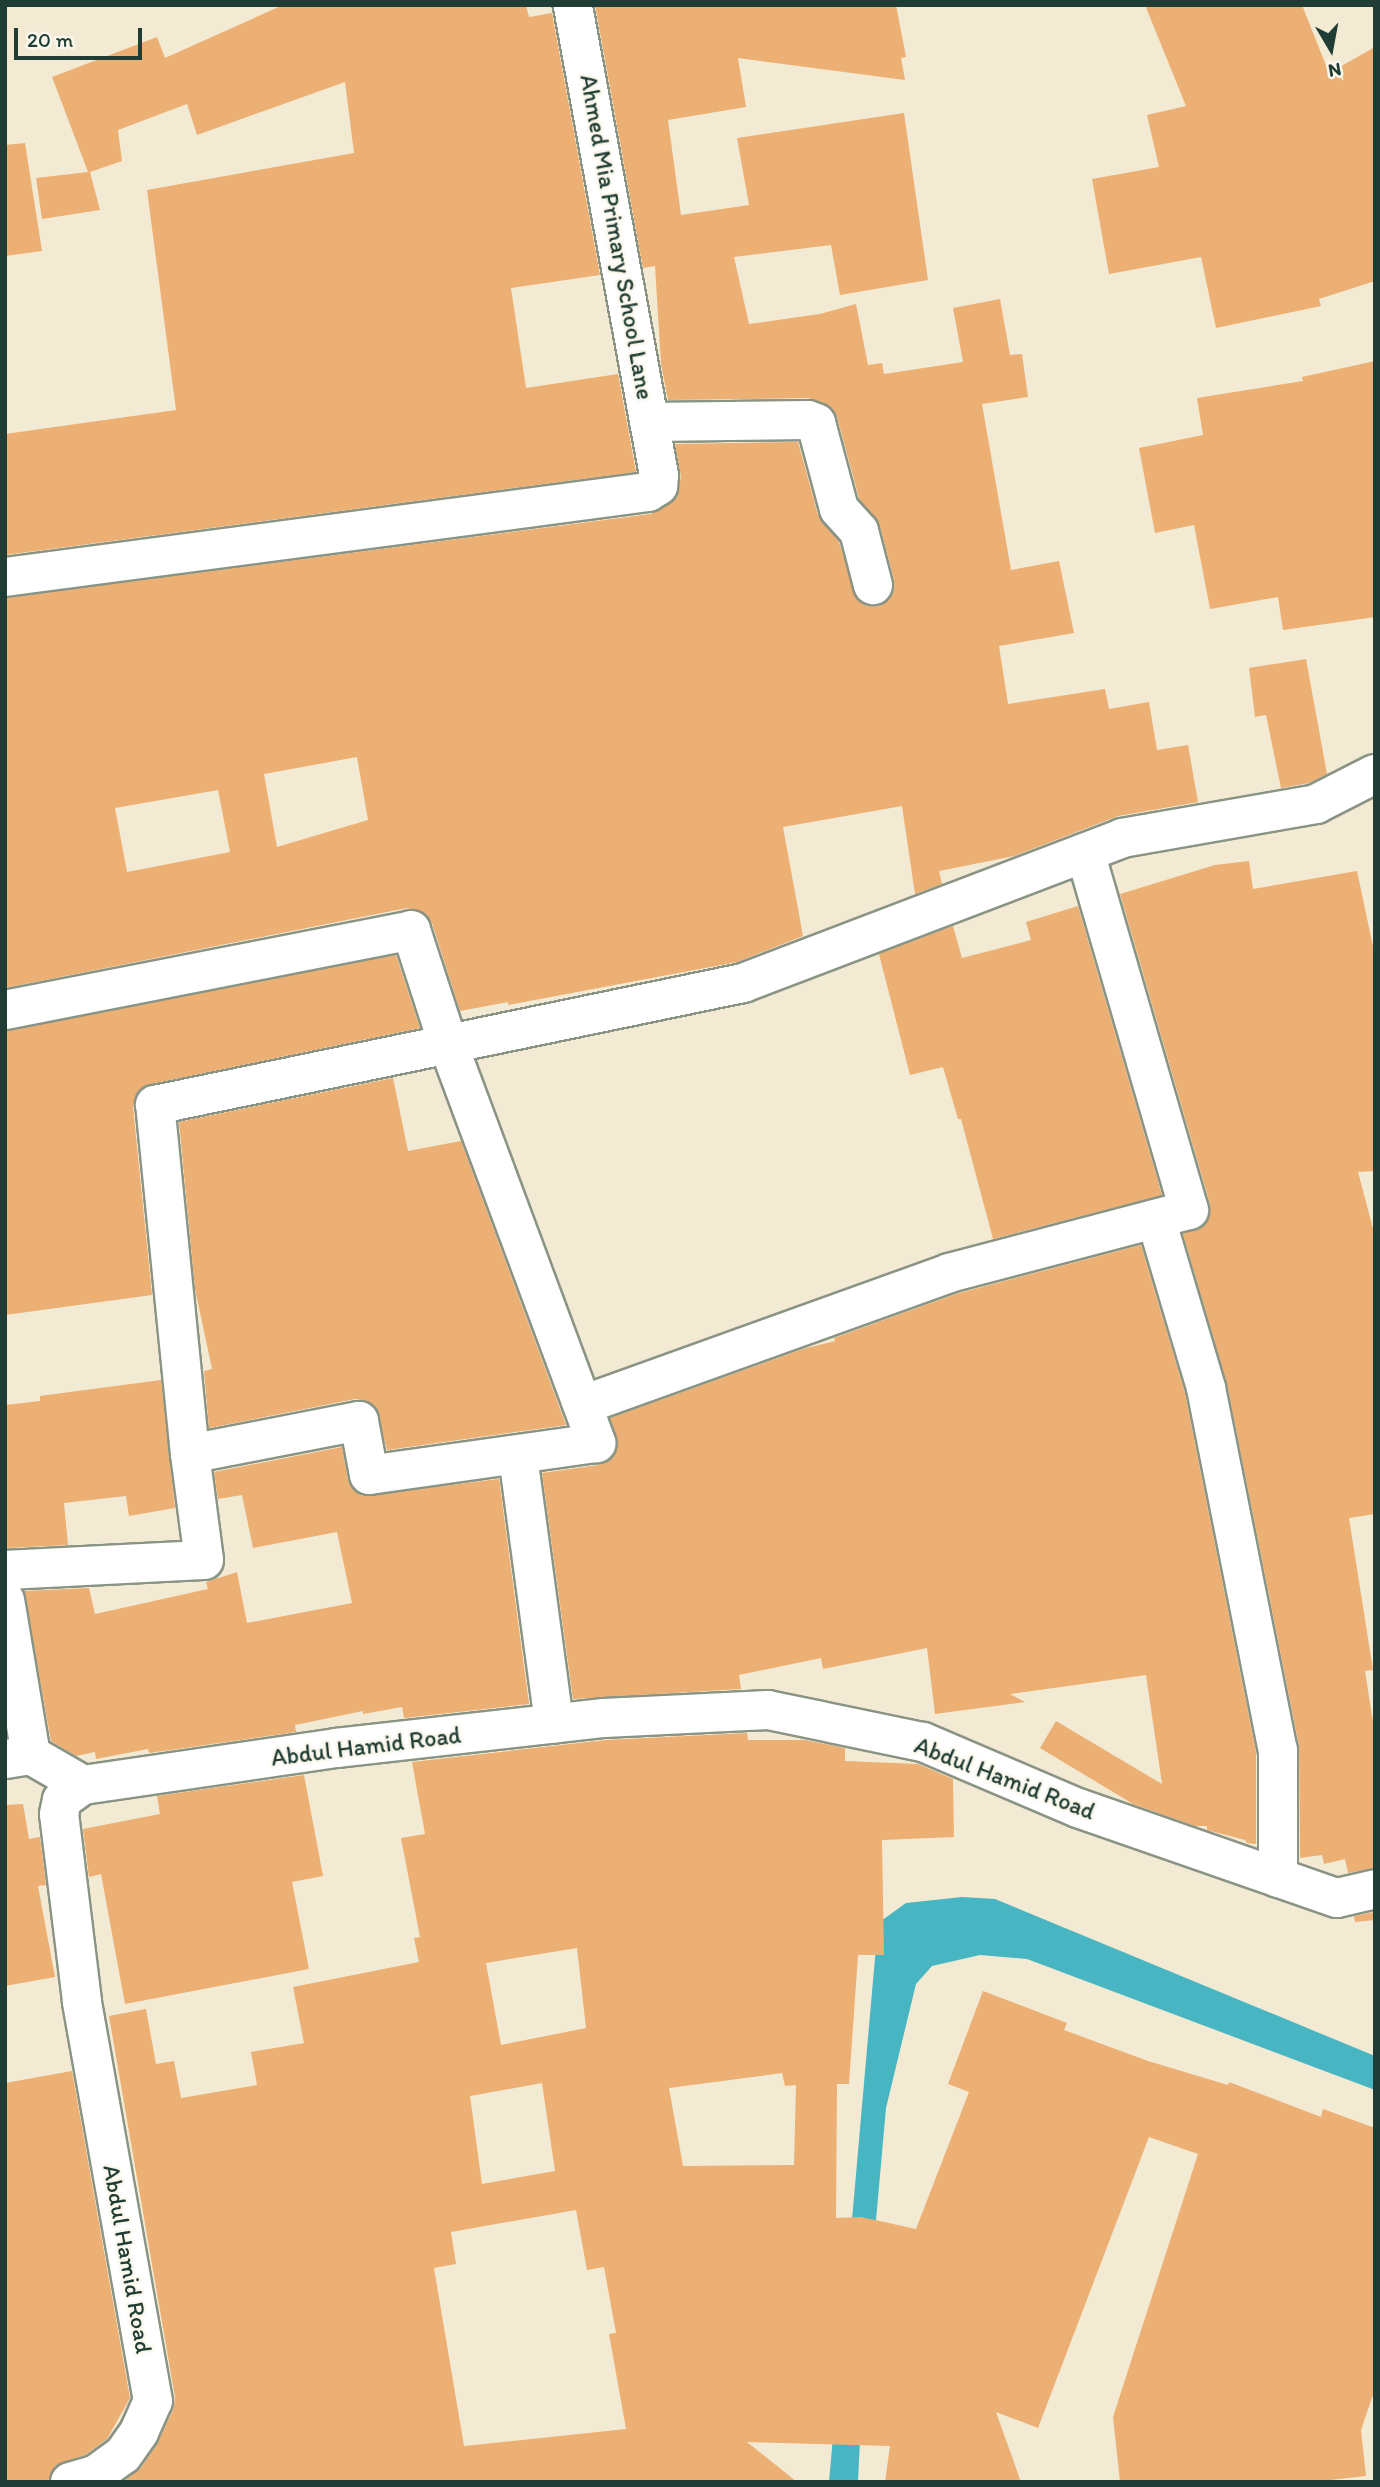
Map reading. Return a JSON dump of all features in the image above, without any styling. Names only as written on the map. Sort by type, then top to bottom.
[{"type":"street","name":"Ahmed Mia Primary School Lane","points":[[573,5],[649,422],[808,420],[816,423],[839,509],[859,531],[873,586]]},
{"type":"street","points":[[5,577],[648,492],[658,486],[659,475],[649,422]]},
{"type":"street","points":[[5,1570],[204,1560],[190,1454],[155,1105],[743,983],[1122,838],[1316,804],[1375,774]]},
{"type":"street","points":[[583,1405],[949,1273],[1189,1210],[1085,853]]},
{"type":"street","points":[[5,1010],[411,930],[448,1044],[596,1443],[369,1475],[359,1421],[190,1454]]},
{"type":"street","points":[[1156,1219],[1206,1388],[1278,1750],[1278,1878]]},
{"type":"street","points":[[519,1455],[554,1724]]},
{"type":"street","points":[[5,1600],[18,1757],[83,1785]]},
{"type":"street","name":"Abdul Hamid Road","points":[[70,2482],[95,2475],[123,2455],[139,2432],[153,2401],[82,2001],[58,1814],[62,1800],[83,1785],[336,1748],[604,1718],[768,1710],[923,1742],[1078,1808],[1337,1898],[1375,1889]]},
{"type":"water","points":[[962,1897],[995,1899],[1375,2056],[1375,2090],[1027,1959],[980,1955],[932,1966],[916,1984],[886,2108],[864,2355],[858,2482],[829,2482],[877,1935],[881,1921],[906,1903]]},
{"type":"building","points":[[283,5],[526,5],[529,17],[552,13],[600,275],[511,288],[526,388],[618,374],[636,472],[5,555],[5,434],[176,410],[147,190],[354,153],[345,82],[197,135],[187,104],[118,130],[122,161],[90,172],[100,210],[42,219],[36,178],[88,172],[52,77],[157,37],[165,58]]},
{"type":"building","points":[[595,5],[896,5],[906,57],[901,58],[905,80],[738,58],[746,107],[668,120],[681,215],[749,205],[737,138],[904,113],[928,280],[840,295],[831,245],[734,257],[749,324],[820,314],[856,304],[868,365],[882,363],[884,374],[963,362],[953,308],[1000,299],[1010,355],[1022,354],[1028,397],[982,404],[1011,570],[1059,561],[1074,633],[999,646],[1008,704],[1105,689],[1109,709],[1149,702],[1157,750],[1188,745],[1198,802],[1118,816],[1014,856],[939,871],[942,884],[915,894],[902,806],[783,827],[803,936],[737,962],[508,1005],[508,1002],[460,1011],[432,923],[426,914],[407,908],[5,988],[5,598],[651,514],[677,497],[681,477],[675,444],[798,442],[818,515],[839,542],[857,600],[868,606],[879,606],[889,600],[894,590],[894,580],[880,526],[859,498],[837,417],[832,408],[808,398],[668,400],[661,364],[655,266],[643,268]],"holes":[[[357,757],[368,820],[277,847],[264,774]],[[218,790],[230,852],[127,872],[115,808]]]},
{"type":"building","points":[[1145,5],[1302,5],[1329,73],[1375,47],[1375,281],[1319,299],[1321,306],[1216,328],[1201,257],[1109,274],[1092,179],[1159,167],[1147,115],[1186,106]]},
{"type":"building","points":[[25,143],[42,251],[5,256],[5,145]]},
{"type":"building","points":[[1375,361],[1375,617],[1283,630],[1278,597],[1210,609],[1194,525],[1155,533],[1139,448],[1203,435],[1197,398],[1303,381],[1302,377]]},
{"type":"building","points":[[1306,659],[1327,774],[1309,783],[1281,788],[1266,715],[1255,717],[1249,668]]},
{"type":"building","points":[[1249,861],[1253,889],[1357,871],[1375,956],[1375,1171],[1358,1172],[1375,1236],[1375,1514],[1349,1518],[1373,1670],[1365,1671],[1375,1735],[1375,1868],[1348,1873],[1345,1859],[1324,1864],[1322,1855],[1300,1858],[1299,1746],[1227,1384],[1183,1234],[1205,1225],[1210,1215],[1210,1204],[1120,894],[1215,865]]},
{"type":"building","points":[[1078,906],[1162,1195],[993,1239],[961,1119],[958,1119],[943,1067],[910,1075],[879,954],[953,926],[962,958],[1031,940],[1026,922]]},
{"type":"building","points":[[396,955],[420,1028],[151,1084],[135,1096],[133,1107],[152,1295],[5,1315],[5,1031]]},
{"type":"building","points":[[393,1078],[408,1151],[461,1141],[566,1425],[387,1450],[376,1407],[367,1401],[355,1399],[209,1428],[204,1371],[212,1369],[195,1289],[179,1122]]},
{"type":"building","points":[[1141,1245],[1185,1393],[1256,1752],[1256,1844],[1133,1804],[1040,1748],[1056,1721],[1162,1784],[1146,1675],[1010,1694],[1025,1702],[935,1714],[927,1648],[823,1669],[821,1658],[739,1675],[741,1689],[573,1699],[542,1473],[599,1465],[610,1460],[617,1447],[610,1418],[803,1349],[835,1341],[834,1338],[956,1294]]},
{"type":"building","points":[[161,1380],[175,1508],[129,1516],[126,1496],[64,1503],[68,1545],[6,1548],[5,1405],[40,1401],[40,1396]]},
{"type":"building","points":[[342,1447],[348,1480],[353,1489],[362,1496],[499,1479],[529,1704],[404,1718],[402,1707],[363,1714],[363,1711],[295,1725],[296,1732],[149,1753],[148,1749],[96,1759],[95,1752],[76,1756],[51,1741],[24,1591],[89,1588],[95,1614],[208,1589],[206,1582],[237,1572],[247,1623],[352,1603],[337,1532],[253,1548],[242,1495],[218,1499],[214,1472]]},
{"type":"building","points":[[747,1733],[748,1740],[805,1740],[845,1748],[845,1761],[918,1764],[953,1779],[954,1837],[882,1840],[884,1955],[858,1955],[849,2084],[837,2084],[836,2218],[861,2217],[916,2229],[969,2092],[948,2084],[983,1991],[1067,2023],[1064,2030],[1148,2061],[1228,2085],[1229,2082],[1321,2117],[1323,2109],[1375,2128],[1375,2389],[1361,2430],[1366,2476],[1312,2482],[1120,2482],[1113,2417],[1198,2154],[1149,2137],[1038,2428],[996,2412],[1021,2482],[885,2482],[890,2446],[747,2442],[797,2482],[123,2482],[141,2468],[157,2444],[173,2410],[175,2397],[109,2016],[146,2009],[156,2064],[174,2061],[181,2098],[257,2085],[251,2052],[304,2043],[293,1987],[419,1962],[414,1938],[420,1937],[401,1838],[425,1834],[412,1762],[606,1740]],"holes":[[[577,1948],[586,2028],[501,2045],[486,1963]],[[782,2073],[785,2086],[796,2085],[794,2165],[683,2166],[669,2088]],[[542,2083],[555,2171],[482,2184],[470,2096]],[[576,2210],[587,2270],[604,2267],[616,2333],[609,2334],[626,2429],[464,2446],[434,2268],[456,2264],[451,2232]]]},
{"type":"building","points":[[304,1775],[323,1876],[292,1882],[309,1969],[125,2004],[101,1874],[89,1877],[83,1829],[160,1814],[157,1796]]},
{"type":"building","points":[[23,1804],[29,1839],[40,1837],[46,1885],[38,1886],[55,1977],[5,1986],[5,1805]]},
{"type":"building","points":[[1375,1912],[1375,1920],[1355,1922],[1354,1916]]},
{"type":"building","points":[[72,2071],[130,2398],[107,2439],[85,2455],[55,2466],[49,2482],[5,2482],[5,2083]]}]
